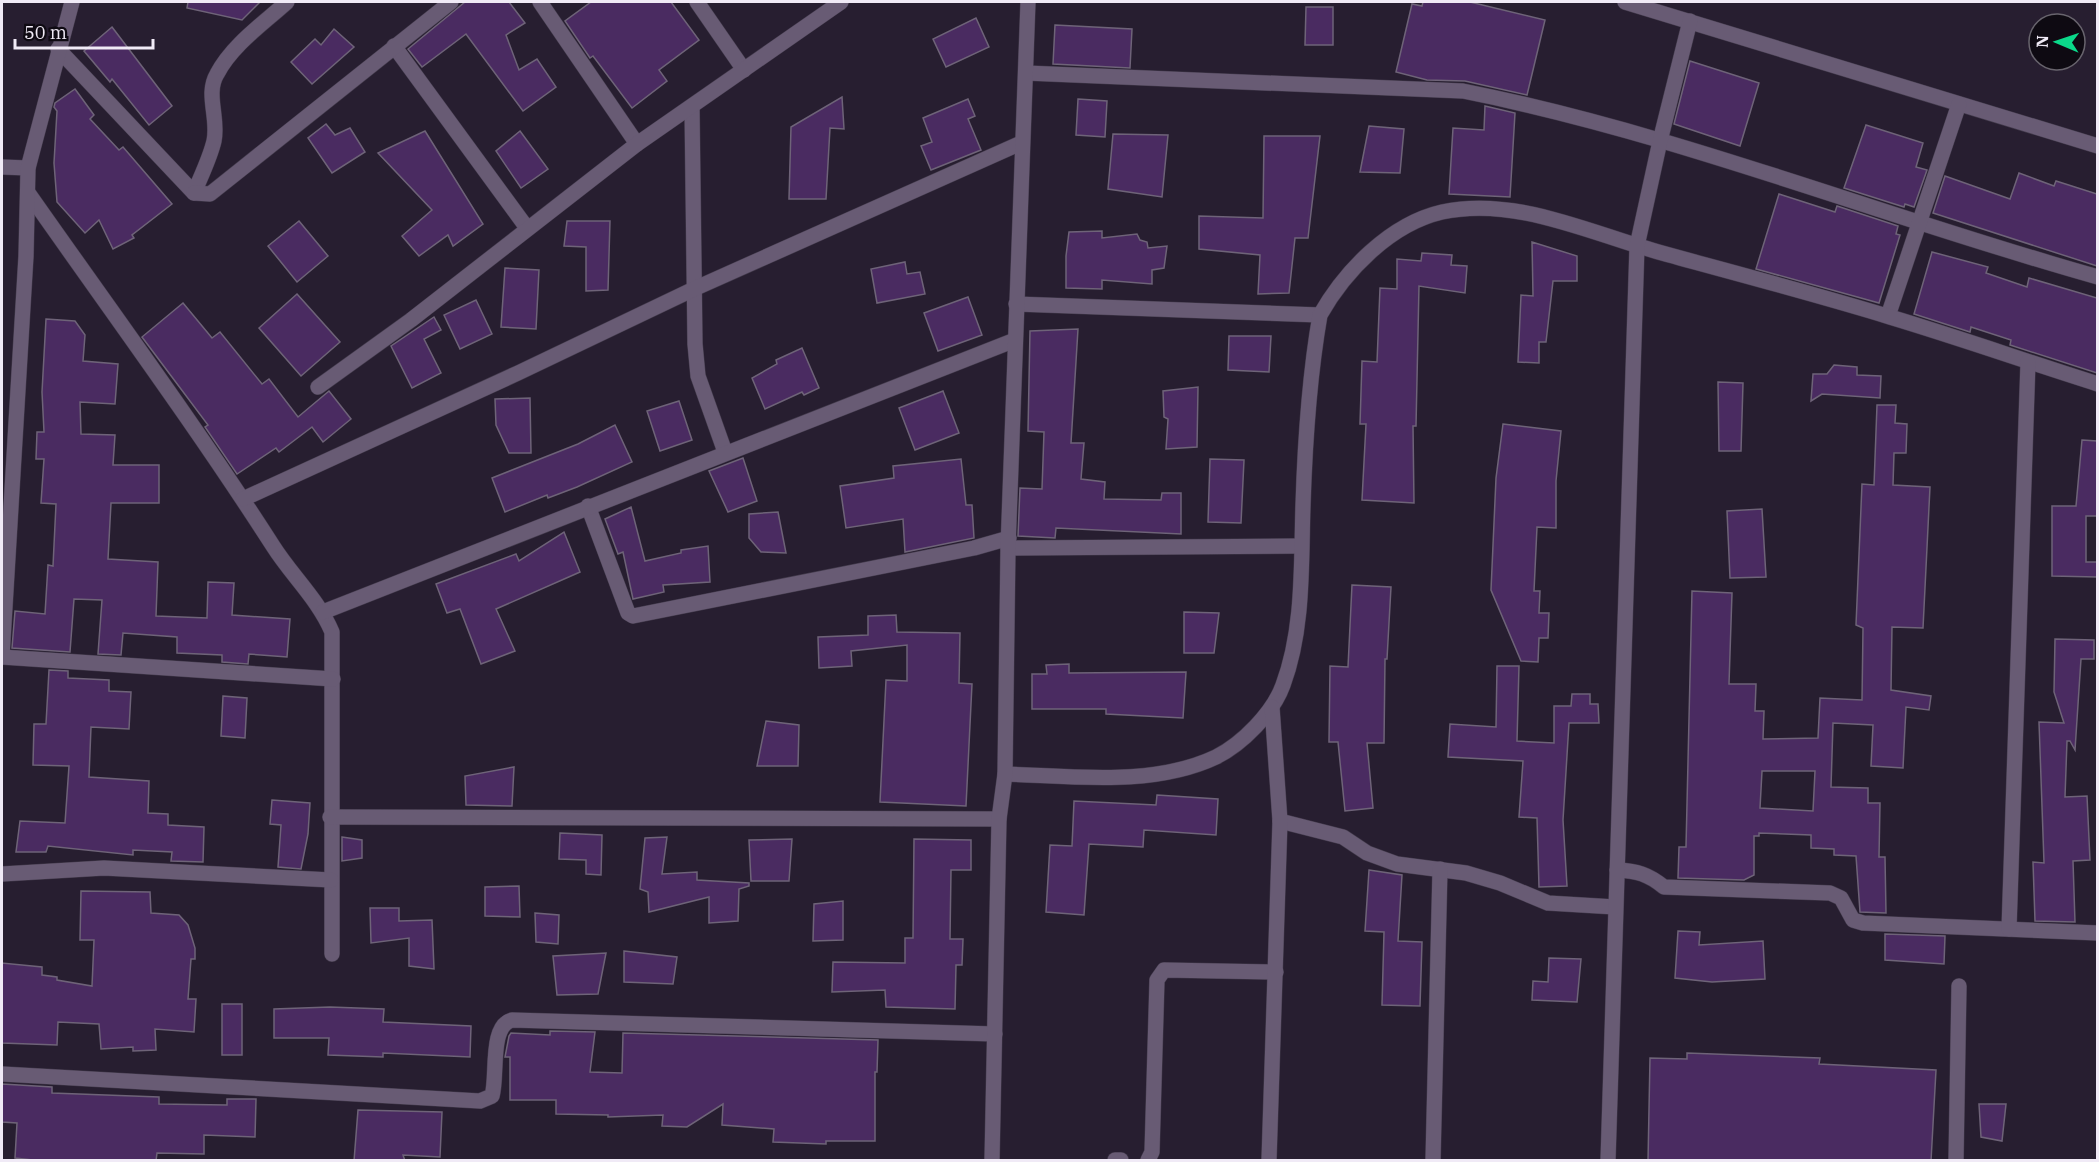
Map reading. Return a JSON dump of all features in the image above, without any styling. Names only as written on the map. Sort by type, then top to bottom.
[{"type":"street","points":[[72,2],[28,168],[29,194],[7,447],[2,657],[333,679]]},
{"type":"street","points":[[194,193],[214,141],[216,117],[211,95],[216,75],[235,50],[287,2]]},
{"type":"street","points":[[58,49],[194,193],[210,194],[451,2]]},
{"type":"street","points":[[540,2],[637,144]]},
{"type":"street","points":[[697,2],[744,70]]},
{"type":"street","points":[[318,387],[411,320],[637,144],[841,2]]},
{"type":"street","points":[[992,1161],[999,819],[1005,774],[1008,543],[1028,2]]},
{"type":"street","points":[[1625,2],[2097,146]]},
{"type":"street","points":[[1608,1161],[1637,246],[1690,21]]},
{"type":"street","points":[[394,46],[527,228]]},
{"type":"street","points":[[1026,73],[1463,91],[1511,101],[1660,141],[2097,276]]},
{"type":"street","points":[[1888,316],[1959,104]]},
{"type":"street","points":[[692,107],[698,376],[725,452]]},
{"type":"street","points":[[243,499],[518,373],[696,288],[1021,143]]},
{"type":"street","points":[[2,167],[28,168]]},
{"type":"street","points":[[29,194],[243,499],[284,563],[323,612],[332,632],[330,817],[332,954]]},
{"type":"street","points":[[1005,774],[1118,776],[1152,774],[1189,766],[1217,756],[1244,736],[1272,707],[1283,686],[1295,635],[1305,438],[1312,361],[1320,315],[1330,297],[1360,261],[1404,227],[1441,213],[1493,207],[1547,218],[1637,246],[1888,316],[2097,384]]},
{"type":"street","points":[[1016,304],[1320,315]]},
{"type":"street","points":[[323,612],[725,452],[1015,340]]},
{"type":"street","points":[[2009,929],[2028,362]]},
{"type":"street","points":[[588,506],[628,613],[633,616],[1008,543],[1301,546]]},
{"type":"street","points":[[1269,1161],[1280,821],[1272,707]]},
{"type":"street","points":[[330,817],[999,819]]},
{"type":"street","points":[[1280,821],[1343,837],[1367,853],[1397,864],[1440,869],[1500,882],[1548,903],[1615,907]]},
{"type":"street","points":[[2,874],[114,869],[331,879]]},
{"type":"street","points":[[1433,1161],[1440,869]]},
{"type":"street","points":[[1617,870],[1636,871],[1650,876],[1664,887],[1836,894],[1846,903],[1853,920],[1863,923],[2097,933]]},
{"type":"street","points":[[1148,1161],[1152,1152],[1157,980],[1164,970],[1182,968],[1276,972]]},
{"type":"street","points":[[1956,1161],[1959,986]]},
{"type":"street","points":[[2,1074],[480,1101],[492,1096],[498,1032],[506,1022],[512,1020],[995,1034]]},
{"type":"street","points":[[1115,1161],[1121,1161]]},
{"type":"building","points":[[188,2],[260,2],[242,20],[187,8]]},
{"type":"building","points":[[465,2],[509,2],[525,23],[506,35],[519,70],[537,59],[556,87],[523,111],[466,34],[422,67],[408,49]]},
{"type":"building","points":[[591,2],[671,2],[699,40],[659,70],[667,81],[632,108],[593,56],[590,58],[565,21]]},
{"type":"building","points":[[1423,2],[1470,2],[1545,20],[1527,95],[1465,81],[1427,80],[1396,72],[1412,4],[1422,6]]},
{"type":"building","points":[[1306,7],[1333,7],[1333,45],[1305,45]]},
{"type":"building","points":[[976,18],[989,47],[946,67],[933,39]]},
{"type":"building","points":[[1055,25],[1132,29],[1130,68],[1053,64]]},
{"type":"building","points":[[112,27],[172,106],[149,125],[112,79],[110,82],[84,51]]},
{"type":"building","points":[[334,29],[354,47],[312,84],[291,62],[315,39],[321,45]]},
{"type":"building","points":[[1690,61],[1759,83],[1740,146],[1674,124]]},
{"type":"building","points":[[75,89],[94,115],[90,119],[119,150],[123,147],[172,204],[132,235],[134,238],[113,249],[99,220],[85,233],[57,202],[54,163],[57,111],[54,107],[55,103]]},
{"type":"building","points":[[842,97],[844,129],[830,128],[826,199],[789,199],[791,127]]},
{"type":"building","points":[[968,99],[975,116],[968,119],[981,150],[931,170],[921,146],[932,142],[923,118]]},
{"type":"building","points":[[1078,99],[1107,101],[1105,137],[1076,135]]},
{"type":"building","points":[[1485,106],[1515,113],[1510,197],[1449,194],[1453,128],[1484,130]]},
{"type":"building","points":[[326,124],[335,135],[350,128],[365,152],[332,173],[308,138]]},
{"type":"building","points":[[1866,125],[1923,143],[1916,167],[1927,170],[1914,207],[1905,204],[1904,207],[1844,188]]},
{"type":"building","points":[[1369,126],[1404,129],[1400,173],[1360,172]]},
{"type":"building","points":[[425,131],[483,224],[453,246],[448,235],[419,256],[402,236],[432,210],[378,153]]},
{"type":"building","points":[[520,131],[548,169],[521,188],[496,151]]},
{"type":"building","points":[[1113,134],[1168,135],[1162,197],[1108,189]]},
{"type":"building","points":[[1264,136],[1320,136],[1308,238],[1295,238],[1289,293],[1258,294],[1260,255],[1199,249],[1199,216],[1263,218]]},
{"type":"building","points":[[2019,173],[2054,186],[2056,181],[2097,194],[2097,266],[1933,213],[1945,176],[2010,199]]},
{"type":"building","points":[[1779,194],[1835,212],[1837,206],[1898,226],[1896,234],[1900,235],[1879,303],[1756,269]]},
{"type":"building","points":[[299,221],[328,256],[297,282],[268,246]]},
{"type":"building","points":[[567,221],[610,221],[608,290],[586,291],[586,247],[564,246]]},
{"type":"building","points":[[1102,231],[1102,238],[1137,234],[1140,240],[1147,242],[1148,248],[1167,246],[1164,268],[1152,270],[1152,284],[1102,280],[1102,289],[1066,288],[1069,232]]},
{"type":"building","points":[[1532,242],[1577,256],[1577,281],[1553,281],[1546,342],[1539,342],[1539,363],[1518,362],[1521,295],[1533,296]]},
{"type":"building","points":[[1932,252],[1988,267],[1986,273],[2027,287],[2029,278],[2097,298],[2097,373],[2010,345],[2011,340],[1971,327],[1970,332],[1914,314]]},
{"type":"building","points":[[1422,253],[1452,255],[1451,265],[1467,266],[1465,293],[1419,286],[1416,426],[1413,426],[1414,503],[1362,500],[1366,424],[1360,424],[1362,361],[1377,362],[1380,288],[1397,289],[1397,259],[1421,261]]},
{"type":"building","points":[[905,262],[907,274],[920,272],[925,294],[877,303],[871,269]]},
{"type":"building","points":[[505,268],[539,270],[536,329],[501,327]]},
{"type":"building","points":[[297,294],[340,342],[301,376],[259,328]]},
{"type":"building","points":[[968,297],[982,335],[938,351],[924,313]]},
{"type":"building","points":[[476,300],[492,334],[460,349],[444,315]]},
{"type":"building","points":[[183,303],[212,338],[220,332],[262,384],[269,379],[298,417],[329,391],[351,419],[323,442],[312,427],[279,452],[276,448],[237,474],[205,427],[208,425],[142,337]]},
{"type":"building","points":[[434,317],[441,330],[424,339],[441,373],[412,388],[391,346]]},
{"type":"building","points":[[46,319],[75,321],[85,335],[83,361],[118,364],[115,404],[80,402],[81,434],[115,435],[113,465],[159,465],[159,503],[111,503],[108,559],[158,562],[156,616],[207,618],[208,582],[234,583],[232,615],[290,619],[287,657],[249,654],[248,664],[222,662],[222,655],[177,653],[177,637],[123,633],[121,655],[98,654],[102,600],[74,599],[70,652],[12,648],[15,611],[45,614],[48,565],[53,566],[56,504],[41,503],[44,459],[36,459],[37,432],[44,432],[42,392]]},
{"type":"building","points":[[1078,329],[1071,443],[1084,443],[1081,479],[1105,482],[1104,499],[1161,500],[1162,493],[1181,493],[1181,534],[1056,528],[1055,538],[1018,536],[1020,488],[1042,489],[1044,432],[1028,431],[1030,331]]},
{"type":"building","points":[[1229,336],[1271,336],[1269,372],[1228,370]]},
{"type":"building","points":[[802,348],[819,388],[804,395],[802,392],[765,409],[752,378],[777,364],[776,360]]},
{"type":"building","points":[[1834,365],[1857,367],[1857,375],[1881,376],[1880,398],[1822,394],[1811,401],[1813,374],[1827,374]]},
{"type":"building","points":[[1718,382],[1743,383],[1741,451],[1719,451]]},
{"type":"building","points":[[1198,387],[1197,447],[1166,449],[1168,419],[1164,417],[1163,391]]},
{"type":"building","points":[[943,391],[959,433],[915,450],[899,408]]},
{"type":"building","points":[[530,398],[531,453],[509,453],[496,425],[495,399]]},
{"type":"building","points":[[679,401],[692,440],[660,451],[647,411]]},
{"type":"building","points":[[1877,405],[1896,405],[1895,423],[1907,424],[1906,453],[1894,453],[1893,485],[1930,487],[1923,628],[1892,627],[1891,690],[1931,696],[1929,710],[1906,707],[1903,768],[1871,766],[1873,725],[1833,723],[1831,787],[1868,788],[1868,803],[1880,803],[1879,857],[1885,857],[1886,913],[1860,912],[1856,856],[1834,855],[1834,849],[1811,848],[1811,835],[1759,833],[1759,836],[1754,836],[1754,875],[1744,880],[1678,878],[1679,847],[1686,847],[1692,591],[1732,593],[1729,684],[1756,684],[1755,711],[1764,711],[1763,739],[1818,738],[1820,698],[1862,700],[1863,628],[1856,625],[1862,484],[1874,485]],"holes":[[[1762,771],[1815,771],[1813,811],[1760,808]]]},
{"type":"building","points":[[1503,424],[1561,431],[1556,481],[1556,528],[1537,527],[1534,591],[1540,591],[1539,613],[1549,613],[1548,638],[1539,638],[1538,662],[1521,661],[1491,590],[1496,478]]},
{"type":"building","points":[[615,425],[632,462],[577,487],[548,498],[547,495],[505,512],[492,478],[578,444]]},
{"type":"building","points":[[2082,440],[2097,441],[2097,516],[2086,516],[2086,562],[2097,562],[2097,577],[2052,576],[2052,506],[2076,506]]},
{"type":"building","points":[[743,458],[757,501],[728,512],[709,471]]},
{"type":"building","points":[[961,459],[966,505],[972,505],[974,538],[905,552],[903,519],[846,528],[840,486],[894,478],[893,466]]},
{"type":"building","points":[[1210,459],[1244,460],[1241,523],[1208,522]]},
{"type":"building","points":[[631,507],[645,561],[681,553],[681,550],[708,546],[710,582],[663,585],[664,592],[633,599],[623,552],[618,554],[605,519]]},
{"type":"building","points":[[1762,509],[1766,577],[1730,578],[1727,511]]},
{"type":"building","points":[[778,512],[786,553],[761,552],[749,538],[749,514]]},
{"type":"building","points":[[564,532],[580,572],[496,609],[515,651],[481,664],[460,609],[447,613],[436,584],[516,554],[519,561]]},
{"type":"building","points":[[1352,585],[1391,587],[1387,659],[1385,659],[1384,743],[1367,743],[1373,808],[1345,811],[1338,742],[1329,742],[1330,666],[1348,667]]},
{"type":"building","points":[[1184,612],[1219,613],[1214,653],[1184,653]]},
{"type":"building","points":[[896,615],[897,632],[960,633],[959,683],[972,684],[966,806],[880,802],[886,680],[907,681],[907,645],[851,651],[852,666],[819,668],[818,637],[868,635],[868,616]]},
{"type":"building","points":[[2055,639],[2094,640],[2094,659],[2081,659],[2075,750],[2070,741],[2067,741],[2065,797],[2087,796],[2090,860],[2073,861],[2075,922],[2035,921],[2033,862],[2044,863],[2039,722],[2064,723],[2054,692]]},
{"type":"building","points":[[1069,664],[1069,673],[1186,672],[1183,718],[1106,714],[1106,709],[1032,709],[1032,674],[1047,674],[1046,665]]},
{"type":"building","points":[[1497,666],[1519,666],[1517,741],[1554,743],[1554,706],[1571,706],[1572,694],[1590,694],[1590,704],[1598,704],[1599,723],[1569,723],[1563,820],[1567,886],[1539,887],[1537,818],[1519,817],[1523,761],[1448,757],[1450,724],[1496,727]]},
{"type":"building","points":[[49,670],[68,671],[68,678],[109,680],[109,691],[131,692],[129,729],[91,727],[89,777],[149,781],[148,813],[168,814],[168,825],[204,827],[203,862],[171,861],[172,852],[133,850],[133,855],[48,846],[46,852],[16,852],[20,821],[65,823],[69,766],[33,765],[34,724],[46,724]]},
{"type":"building","points":[[223,696],[247,698],[245,738],[221,736]]},
{"type":"building","points":[[766,721],[799,725],[798,766],[757,766]]},
{"type":"building","points":[[514,767],[512,806],[466,805],[465,776]]},
{"type":"building","points":[[1157,795],[1218,799],[1216,835],[1144,830],[1143,847],[1089,844],[1084,915],[1046,912],[1050,845],[1072,846],[1074,801],[1156,805]]},
{"type":"building","points":[[272,800],[310,803],[308,834],[301,869],[278,867],[281,825],[270,824]]},
{"type":"building","points":[[560,833],[602,835],[601,875],[586,874],[586,860],[559,859]]},
{"type":"building","points":[[342,837],[362,840],[362,858],[342,861]]},
{"type":"building","points":[[667,837],[662,874],[697,872],[697,880],[749,883],[749,886],[739,889],[738,921],[709,923],[709,897],[649,912],[648,892],[640,889],[645,838]]},
{"type":"building","points":[[792,839],[789,881],[751,881],[749,840]]},
{"type":"building","points":[[914,839],[971,840],[971,870],[951,870],[950,939],[963,939],[962,965],[956,965],[955,1009],[886,1007],[885,990],[832,992],[833,962],[905,963],[905,938],[913,938]]},
{"type":"building","points":[[1369,870],[1402,875],[1398,941],[1422,942],[1420,1006],[1382,1005],[1384,932],[1365,931]]},
{"type":"building","points":[[519,886],[520,917],[485,916],[485,887]]},
{"type":"building","points":[[81,891],[150,892],[151,913],[179,915],[188,925],[195,948],[195,959],[191,959],[188,999],[196,999],[194,1032],[155,1029],[156,1050],[133,1051],[133,1047],[101,1049],[99,1024],[58,1022],[57,1045],[2,1043],[2,963],[42,967],[42,975],[92,986],[94,940],[80,940]]},
{"type":"building","points":[[843,901],[843,940],[813,941],[814,904]]},
{"type":"building","points":[[370,908],[399,908],[399,921],[432,920],[434,969],[409,966],[409,938],[371,943]]},
{"type":"building","points":[[535,913],[559,915],[558,944],[536,942]]},
{"type":"building","points":[[1678,931],[1700,932],[1699,945],[1763,941],[1765,979],[1712,982],[1675,978]]},
{"type":"building","points":[[1885,934],[1945,936],[1944,964],[1885,960]]},
{"type":"building","points":[[624,951],[677,957],[673,984],[624,982]]},
{"type":"building","points":[[606,953],[598,994],[557,995],[553,956]]},
{"type":"building","points":[[1549,958],[1581,959],[1577,1002],[1532,1000],[1533,981],[1548,982]]},
{"type":"building","points":[[222,1004],[242,1004],[242,1055],[222,1055]]},
{"type":"building","points":[[330,1007],[384,1009],[383,1022],[471,1026],[470,1057],[383,1053],[383,1057],[328,1055],[329,1038],[274,1038],[274,1009]]},
{"type":"building","points":[[550,1031],[595,1032],[590,1072],[622,1073],[623,1033],[878,1040],[877,1072],[875,1072],[875,1141],[826,1141],[826,1144],[773,1142],[774,1129],[722,1125],[723,1104],[687,1127],[662,1126],[663,1115],[608,1117],[608,1115],[556,1114],[556,1100],[510,1100],[510,1057],[505,1057],[509,1036],[511,1033],[550,1035]]},
{"type":"building","points":[[1687,1053],[1820,1058],[1819,1064],[1936,1070],[1931,1161],[1648,1161],[1650,1058],[1687,1059]]},
{"type":"building","points":[[2,1084],[52,1087],[52,1093],[159,1097],[159,1104],[227,1105],[227,1099],[256,1099],[255,1137],[204,1135],[204,1154],[157,1153],[156,1161],[42,1161],[15,1158],[17,1123],[2,1122]]},
{"type":"building","points":[[1979,1104],[2006,1104],[2002,1141],[1981,1137]]},
{"type":"building","points":[[358,1110],[442,1112],[440,1157],[403,1155],[405,1161],[354,1161]]}]
